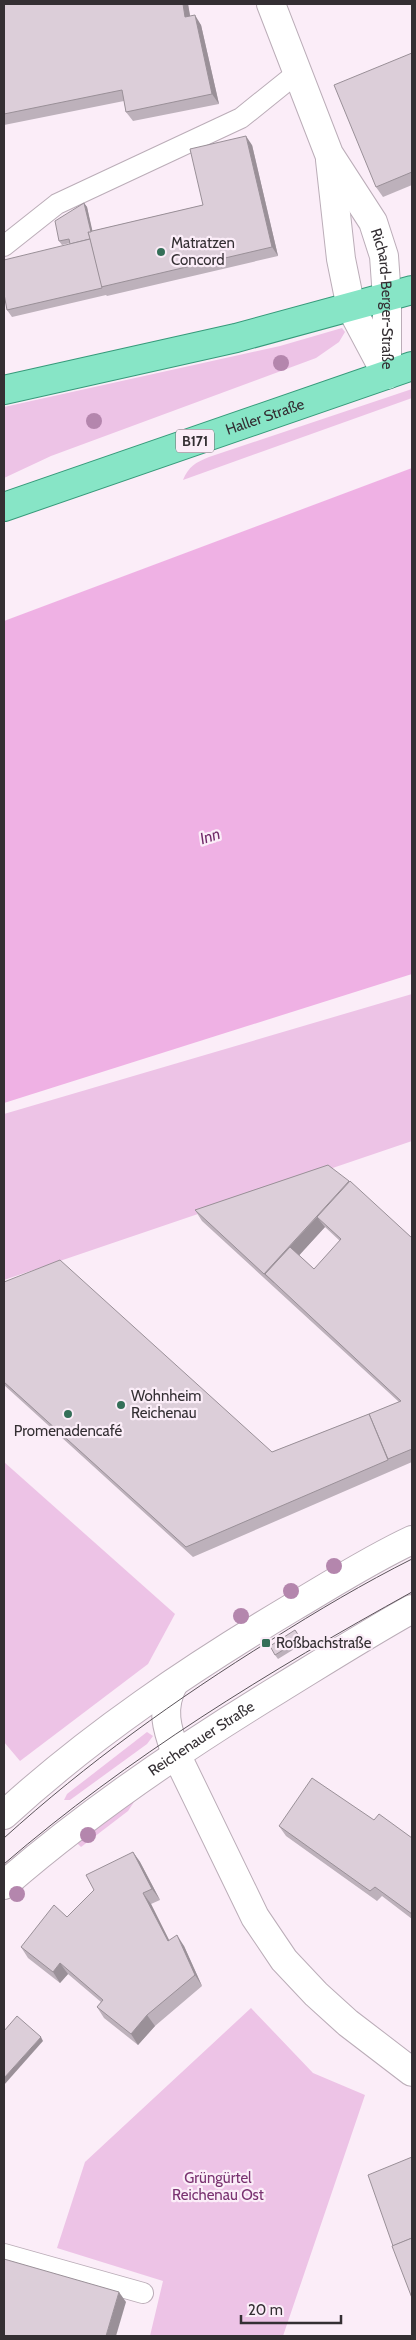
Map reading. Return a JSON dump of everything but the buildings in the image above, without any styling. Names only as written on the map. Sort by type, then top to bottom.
[{"type":"main road","points":[[4,390],[236,338],[400,294]]},
{"type":"main road","name":"Haller Straße","points":[[4,507],[400,371]]},
{"type":"street","name":"Richard-Berger-Straße","points":[[270,4],[329,154],[374,222],[384,256],[400,294],[400,371]]},
{"type":"street","name":"Richard-Berger-Straße","points":[[329,154],[341,259],[351,308],[400,371]]},
{"type":"street","points":[[4,1815],[88,1744],[174,1683],[286,1612],[412,1540]]},
{"type":"street","name":"Reichenauer Straße","points":[[4,1885],[64,1835],[176,1754],[340,1651],[412,1609]]},
{"type":"street","points":[[174,1683],[165,1701],[164,1709],[168,1730],[176,1754],[255,1917],[284,1960],[316,1994],[348,2024],[412,2072]]},
{"type":"lane","points":[[4,246],[57,204],[241,118],[297,73]]},
{"type":"lane","points":[[4,2254],[142,2293]]},
{"type":"green space","points":[[342,328],[345,332],[339,342],[316,358],[51,456],[4,478],[4,407],[280,346]]},
{"type":"green space","points":[[412,389],[412,398],[183,480],[193,466],[209,457]]},
{"type":"green space","points":[[412,994],[412,1141],[4,1280],[4,1114]]},
{"type":"green space","points":[[4,1462],[175,1614],[148,1664],[20,1761],[4,1742]]},
{"type":"green space","points":[[147,1732],[153,1736],[147,1744],[70,1800],[64,1800],[67,1794]]},
{"type":"green space","points":[[134,1802],[128,1811],[81,1847],[74,1840],[123,1806]]},
{"type":"green space","name":"Grüngürtel Reichenau Ost","points":[[251,2008],[313,2073],[365,2095],[283,2336],[150,2336],[163,2281],[57,2248],[85,2162]]},
{"type":"water","name":"Inn","points":[[412,468],[412,974],[4,1103],[4,621]]},
{"type":"tram line","points":[[4,1838],[35,1810],[100,1758],[201,1685],[323,1608],[412,1559]]},
{"type":"tram line","points":[[4,1864],[100,1787],[201,1717],[305,1653],[412,1592]]},
{"type":"place","name":"Matratzen Concord","points":[[161,252]]},
{"type":"place","name":"Wohnheim Reichenau","points":[[121,1405]]},
{"type":"place","name":"Promenadencafé","points":[[68,1414]]},
{"type":"place","name":"Roßbachstraße","points":[[266,1643]]}]
